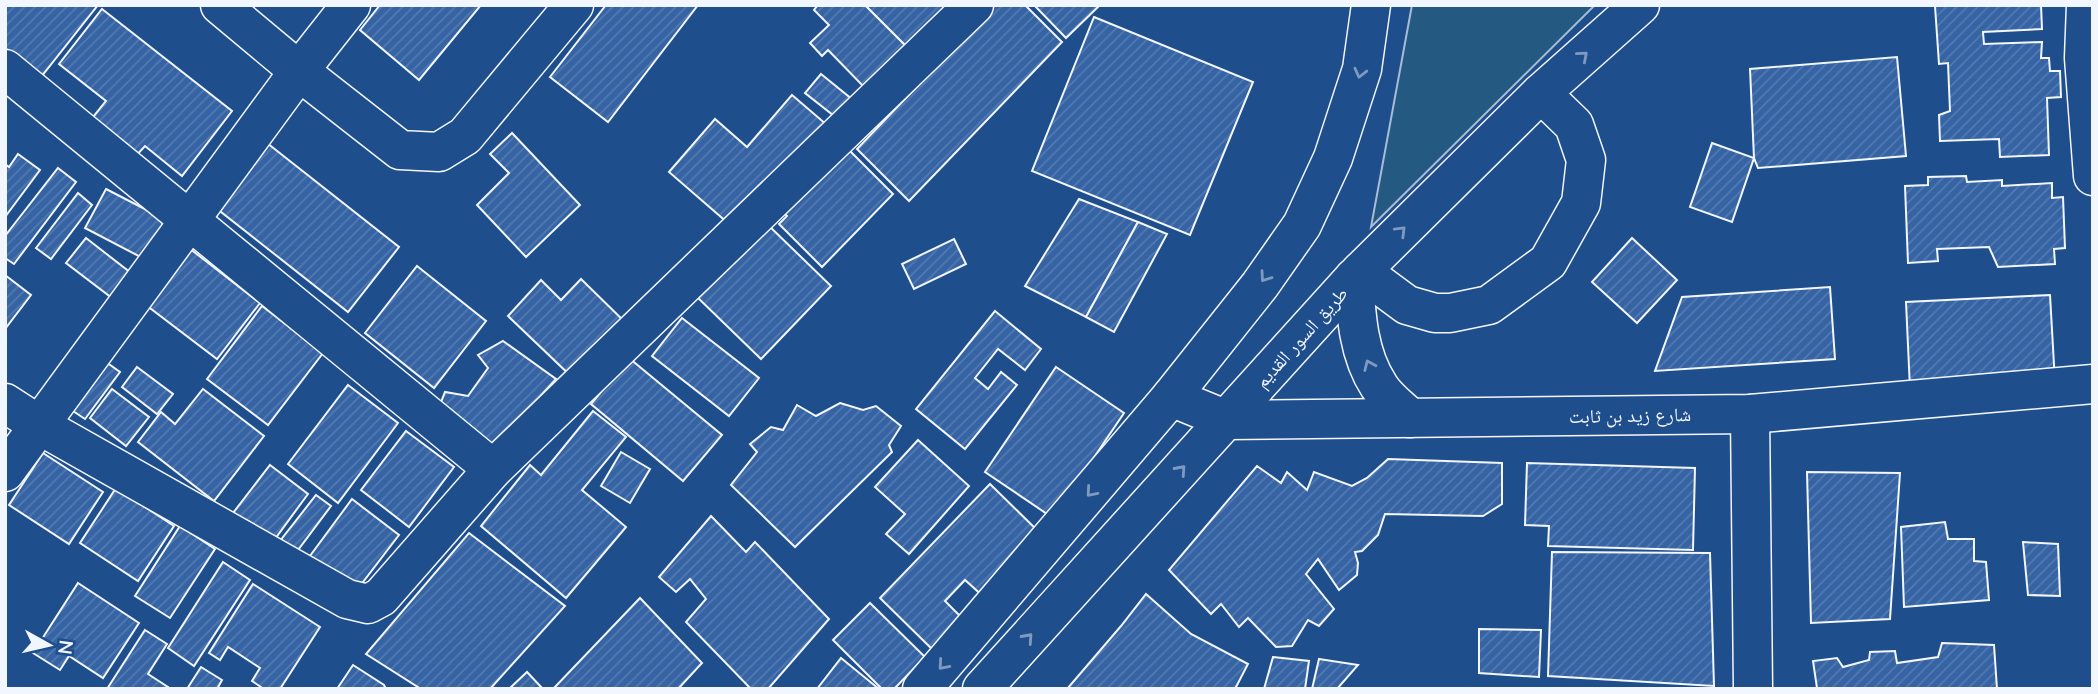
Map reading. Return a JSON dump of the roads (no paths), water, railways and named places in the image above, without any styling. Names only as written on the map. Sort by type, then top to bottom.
[{"type":"street","points":[[220,5],[400,150],[439,152],[466,136],[574,5]]},
{"type":"street","points":[[5,472],[299,71],[351,5]]},
{"type":"street","points":[[5,403],[39,425],[335,593],[358,603],[368,604],[381,597],[493,469],[974,5]]},
{"type":"street","points":[[922,689],[1171,397],[1260,285],[1302,225],[1333,158],[1362,69],[1371,5]]},
{"type":"street","name":"طريق السور القديم","points":[[982,689],[1358,274],[1541,93],[1640,5]]},
{"type":"street","points":[[2085,5],[2084,58],[2093,177]]},
{"type":"street","points":[[5,69],[493,469]]},
{"type":"street","points":[[1358,274],[1407,305],[1435,313],[1450,313],[1489,305],[1548,262],[1581,203],[1586,160],[1574,125],[1541,93]]},
{"type":"street","points":[[1358,274],[1357,318],[1364,357],[1379,387],[1410,418]]},
{"type":"street","name":"شارع زيد بن ثابت","points":[[1171,397],[1227,420],[1750,414],[2093,384]]},
{"type":"street","points":[[1750,414],[1753,689]]}]
